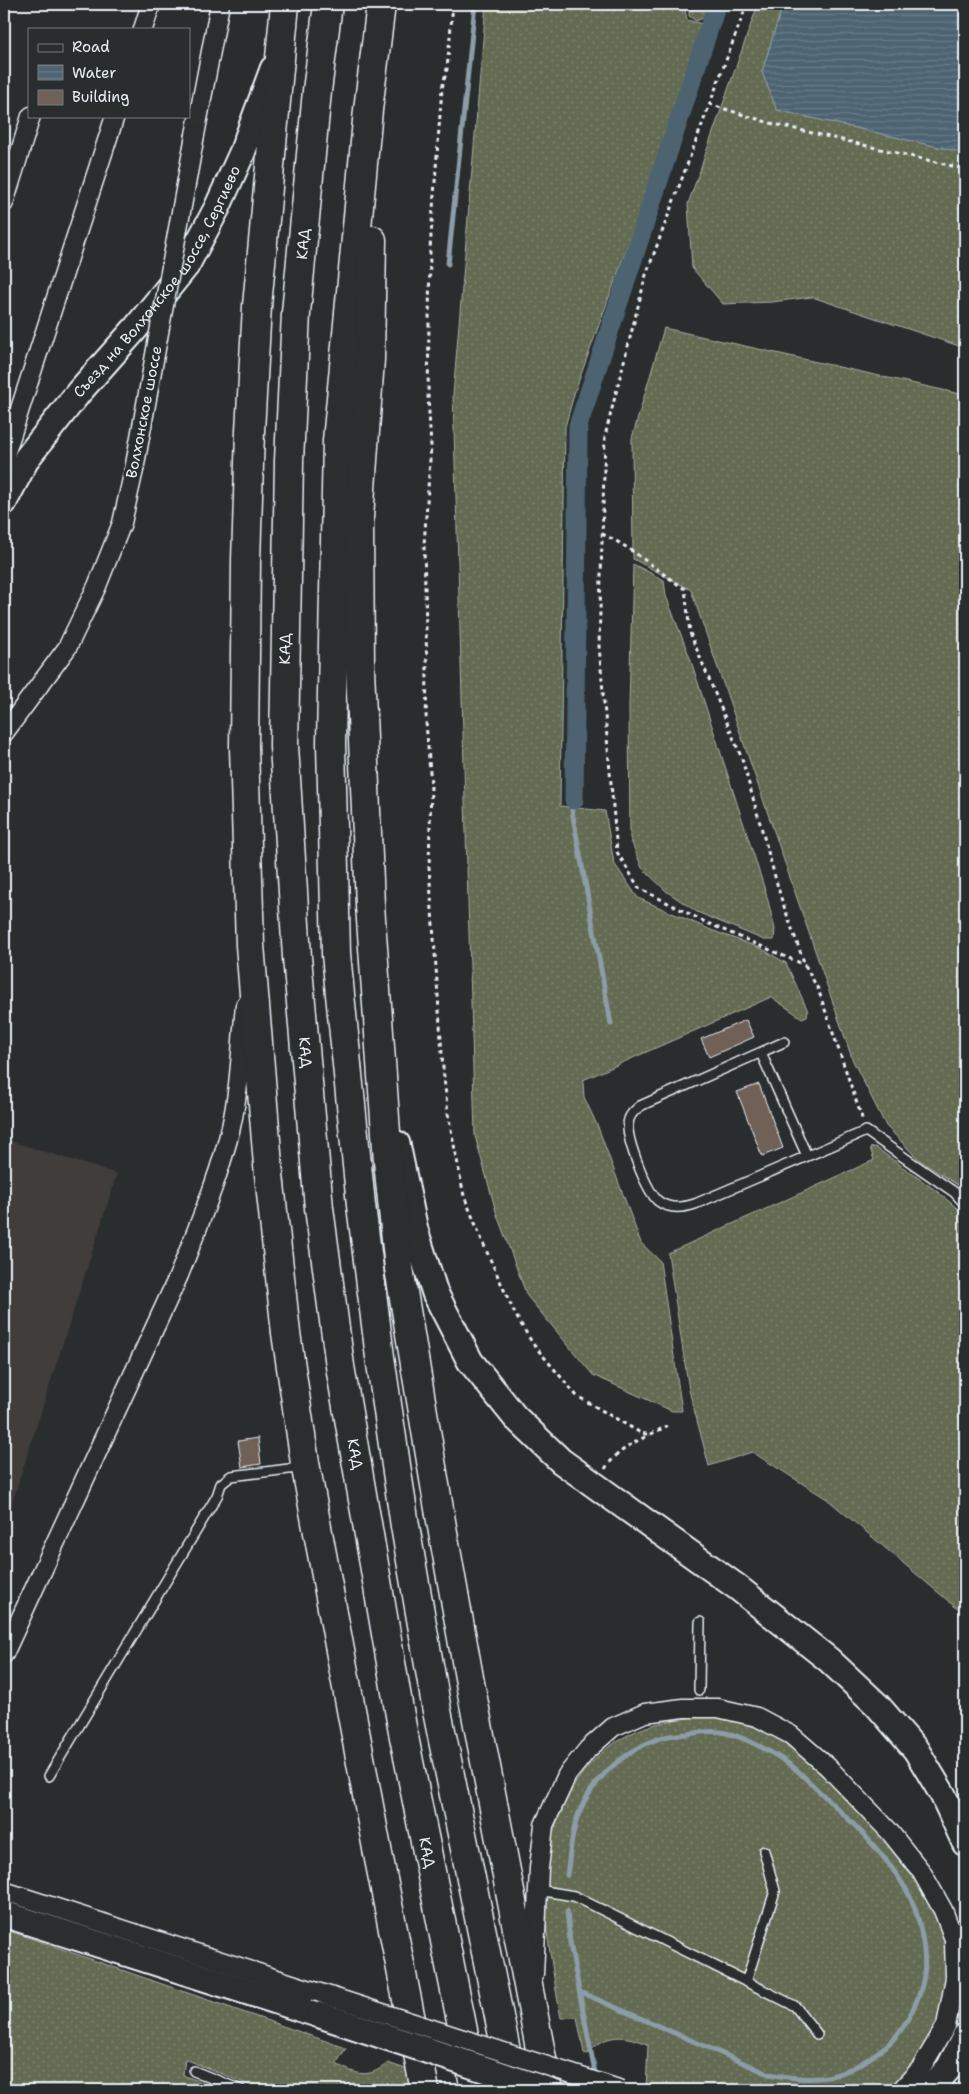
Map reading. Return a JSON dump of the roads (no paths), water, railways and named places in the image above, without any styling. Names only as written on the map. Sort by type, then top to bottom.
[{"type":"highway","points":[[285,4],[257,306],[246,560],[244,746],[250,945],[256,1038],[286,1333],[305,1463],[378,1854],[426,2090]]},
{"type":"highway","name":"КАД","points":[[328,4],[317,91],[296,314],[289,461],[284,746],[296,957],[319,1208],[340,1366],[402,1727],[475,2090]]},
{"type":"highway","points":[[381,4],[368,110],[337,441],[331,743],[336,954],[362,1215],[380,1358],[405,1526],[437,1711],[514,2090]]},
{"type":"highway","points":[[377,39],[370,359],[359,518],[360,668],[365,797],[380,1060],[388,1161],[399,1268],[470,1684],[547,2090]]},
{"type":"main road","name":"Съезд на Волхонское шоссе, Сергиево","points":[[4,502],[27,458],[79,392],[135,330],[186,266],[217,208],[242,153],[281,45]]},
{"type":"main road","points":[[380,1060],[415,1230],[435,1293],[470,1361],[515,1417],[560,1461],[738,1587],[830,1660],[877,1706],[916,1750],[943,1795],[965,1843]]},
{"type":"main road","points":[[4,1914],[547,2090]]},
{"type":"main road","points":[[929,2090],[949,2068],[965,2037]]},
{"type":"street","points":[[143,28],[151,4]]},
{"type":"street","name":"Волхонское шоссе","points":[[4,733],[67,648],[97,586],[122,523],[134,470],[220,4]]},
{"type":"street","points":[[4,203],[30,118]]},
{"type":"street","points":[[4,458],[114,118]]},
{"type":"street","points":[[4,1654],[179,1275],[213,1186],[231,1126],[238,1086],[250,945]]},
{"type":"street","points":[[532,2014],[539,1868],[544,1825],[567,1775],[588,1749],[613,1727],[645,1713],[683,1708],[718,1708],[757,1717],[791,1735],[828,1767],[889,1831],[921,1871],[943,1910],[954,1939],[955,1978],[946,2026],[922,2068],[901,2090]]},
{"type":"street","points":[[4,1891],[622,2090]]},
{"type":"lane","points":[[784,1042],[640,1106],[631,1114],[628,1124],[630,1138],[644,1178],[658,1201],[669,1206],[682,1208],[696,1204],[866,1131],[954,1192],[965,1204]]},
{"type":"lane","points":[[760,1053],[807,1156]]},
{"type":"lane","points":[[49,1776],[217,1496],[221,1484],[231,1476],[297,1468]]},
{"type":"lane","points":[[699,1690],[700,1622]]},
{"type":"lane","points":[[746,1982],[775,1891],[764,1851]]},
{"type":"lane","points":[[544,1891],[574,1896],[796,2006],[817,2034]]},
{"type":"lane","points":[[194,2071],[241,2090]]},
{"type":"water","points":[[783,4],[965,4],[965,153],[777,110],[762,72]]},
{"type":"waterway","points":[[448,264],[475,4]]},
{"type":"waterway","points":[[574,800],[578,426],[717,4]]},
{"type":"waterway","points":[[574,800],[572,811],[611,1024]]},
{"type":"waterway","points":[[567,1875],[576,1820],[592,1788],[611,1767],[634,1750],[663,1737],[712,1731],[722,1732],[752,1743],[793,1767],[868,1839],[899,1877],[907,1891],[915,1910],[923,1943],[925,1965],[922,1984],[911,2014],[899,2032],[893,2040],[871,2057],[857,2066],[831,2076],[803,2078],[769,2074],[580,1992]]},
{"type":"waterway","points":[[567,1911],[570,1943],[596,2078]]}]
